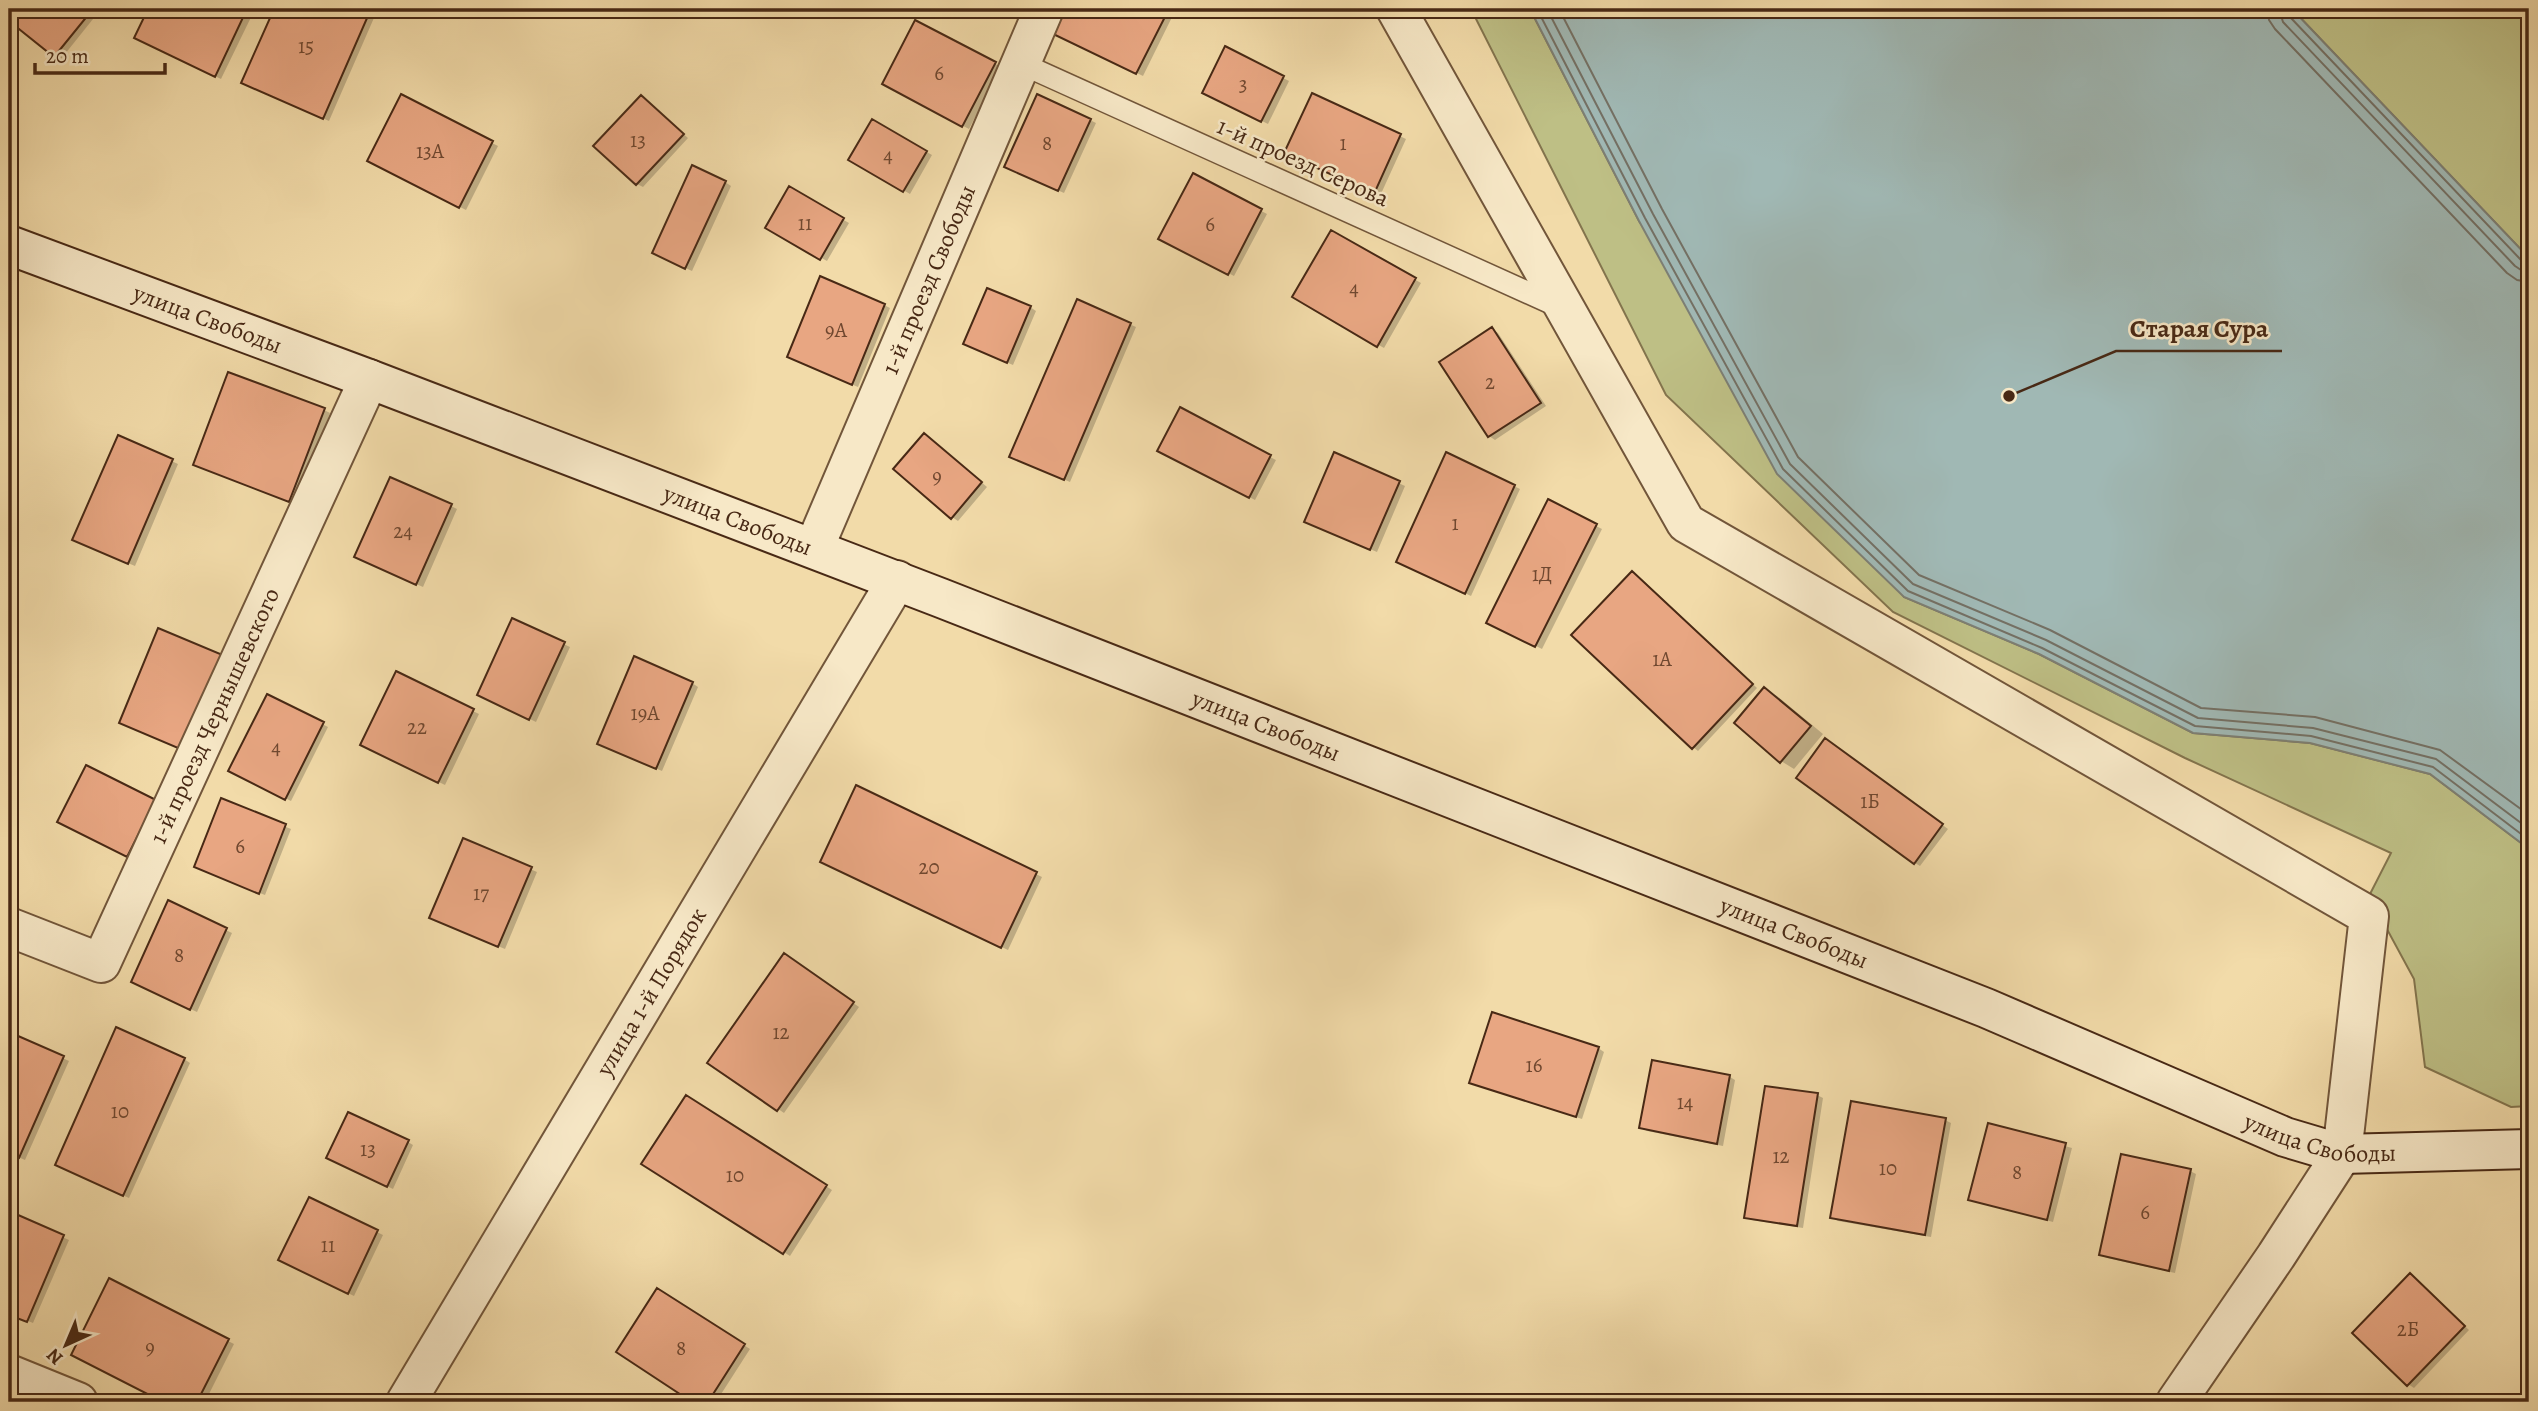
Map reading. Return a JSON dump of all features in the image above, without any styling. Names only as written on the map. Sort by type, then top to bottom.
[{"type":"street","name":"1-й проезд Свободы","points":[[814,548],[1044,9]]},
{"type":"street","points":[[1396,9],[1686,523],[2370,916],[2342,1154],[2176,1402]]},
{"type":"street","name":"улица Свободы","points":[[9,245],[898,580],[1986,1008],[2285,1137],[2342,1154],[2529,1149]]},
{"type":"street","name":"1-й проезд Чернышевского","points":[[9,927],[101,962],[369,379]]},
{"type":"street","name":"улица 1-й Порядок","points":[[405,1402],[898,580]]},
{"type":"street","points":[[9,1374],[78,1402]]},
{"type":"lane","name":"1-й проезд Серова","points":[[1020,63],[1563,309]]},
{"type":"green space","points":[[1471,9],[1530,9],[1639,221],[1904,597],[2039,654],[2193,733],[2310,743],[2430,774],[2529,849],[2529,1106],[2511,1107],[2425,1067],[2414,979],[2369,896],[2391,853],[2185,758],[1893,612],[1666,395]]},
{"type":"green space","points":[[2292,9],[2525,9],[2529,15],[2529,258]]},
{"type":"water","points":[[1530,9],[2292,9],[2529,258],[2529,849],[2430,774],[2310,743],[2193,733],[2039,654],[1904,597],[1777,474],[1639,221]]},
{"type":"building","points":[[9,9],[93,9],[54,57],[9,21]]},
{"type":"building","points":[[148,9],[247,9],[215,77],[134,38]]},
{"type":"building","points":[[274,9],[371,9],[323,119],[241,83]]},
{"type":"building","points":[[1061,9],[1169,9],[1136,74],[1049,32]]},
{"type":"building","points":[[915,20],[996,62],[962,127],[882,84]]},
{"type":"building","points":[[1225,46],[1284,76],[1261,122],[1202,93]]},
{"type":"building","points":[[1312,93],[1401,134],[1374,194],[1284,153]]},
{"type":"building","points":[[401,94],[493,141],[459,208],[367,161]]},
{"type":"building","points":[[1037,94],[1091,119],[1058,191],[1004,167]]},
{"type":"building","points":[[641,95],[684,134],[636,185],[593,146]]},
{"type":"building","points":[[872,119],[927,151],[903,192],[848,160]]},
{"type":"building","points":[[692,165],[726,181],[685,269],[652,253]]},
{"type":"building","points":[[1193,173],[1262,209],[1228,275],[1158,239]]},
{"type":"building","points":[[789,186],[844,218],[820,260],[765,228]]},
{"type":"building","points":[[1331,230],[1416,278],[1377,347],[1292,297]]},
{"type":"building","points":[[820,276],[885,304],[852,385],[787,357]]},
{"type":"building","points":[[987,288],[1031,306],[1007,363],[963,344]]},
{"type":"building","points":[[1077,299],[1131,323],[1064,480],[1009,457]]},
{"type":"building","points":[[1492,327],[1541,403],[1488,437],[1439,362]]},
{"type":"building","points":[[228,372],[325,408],[289,502],[193,465]]},
{"type":"building","points":[[1180,407],[1271,455],[1249,498],[1157,451]]},
{"type":"building","points":[[924,433],[982,482],[951,519],[893,469]]},
{"type":"building","points":[[118,435],[173,459],[128,564],[72,540]]},
{"type":"building","points":[[1334,452],[1400,481],[1370,550],[1304,522]]},
{"type":"building","points":[[1446,452],[1515,485],[1465,594],[1396,562]]},
{"type":"building","points":[[390,477],[452,504],[416,585],[354,557]]},
{"type":"building","points":[[1548,499],[1597,524],[1535,647],[1486,623]]},
{"type":"building","points":[[1632,571],[1753,684],[1692,749],[1571,635]]},
{"type":"building","points":[[512,618],[565,642],[529,720],[477,695]]},
{"type":"building","points":[[158,628],[225,656],[185,751],[119,723]]},
{"type":"building","points":[[634,656],[693,682],[656,769],[597,744]]},
{"type":"building","points":[[396,671],[474,709],[438,783],[360,745]]},
{"type":"building","points":[[1764,687],[1811,726],[1780,763],[1734,723]]},
{"type":"building","points":[[267,694],[324,722],[285,800],[228,771]]},
{"type":"building","points":[[1825,738],[1943,824],[1914,864],[1796,778]]},
{"type":"building","points":[[86,765],[156,800],[127,857],[57,822]]},
{"type":"building","points":[[856,785],[1037,872],[1001,948],[820,862]]},
{"type":"building","points":[[221,798],[286,824],[259,894],[194,867]]},
{"type":"building","points":[[463,838],[532,867],[498,947],[429,918]]},
{"type":"building","points":[[168,900],[227,928],[190,1010],[131,982]]},
{"type":"building","points":[[784,953],[854,1002],[777,1111],[707,1063]]},
{"type":"building","points":[[1492,1012],[1599,1047],[1576,1117],[1469,1083]]},
{"type":"building","points":[[116,1027],[185,1058],[123,1196],[55,1165]]},
{"type":"building","points":[[9,1032],[64,1056],[19,1158],[9,1154]]},
{"type":"building","points":[[1652,1060],[1730,1075],[1717,1144],[1639,1128]]},
{"type":"building","points":[[1765,1086],[1818,1093],[1797,1226],[1744,1218]]},
{"type":"building","points":[[686,1095],[827,1185],[783,1254],[641,1164]]},
{"type":"building","points":[[1851,1101],[1946,1118],[1925,1235],[1830,1218]]},
{"type":"building","points":[[348,1112],[409,1140],[387,1187],[326,1158]]},
{"type":"building","points":[[1988,1123],[2066,1143],[2047,1220],[1968,1200]]},
{"type":"building","points":[[2121,1154],[2191,1169],[2169,1271],[2099,1255]]},
{"type":"building","points":[[309,1197],[378,1230],[348,1294],[278,1260]]},
{"type":"building","points":[[9,1211],[64,1235],[27,1322],[9,1315]]},
{"type":"building","points":[[2410,1273],[2465,1326],[2407,1386],[2352,1333]]},
{"type":"building","points":[[109,1278],[229,1339],[197,1402],[163,1402],[71,1355]]},
{"type":"building","points":[[657,1288],[745,1344],[708,1402],[692,1402],[616,1352]]},
{"type":"place","name":"Старая Сура","points":[[2009,396]]}]
